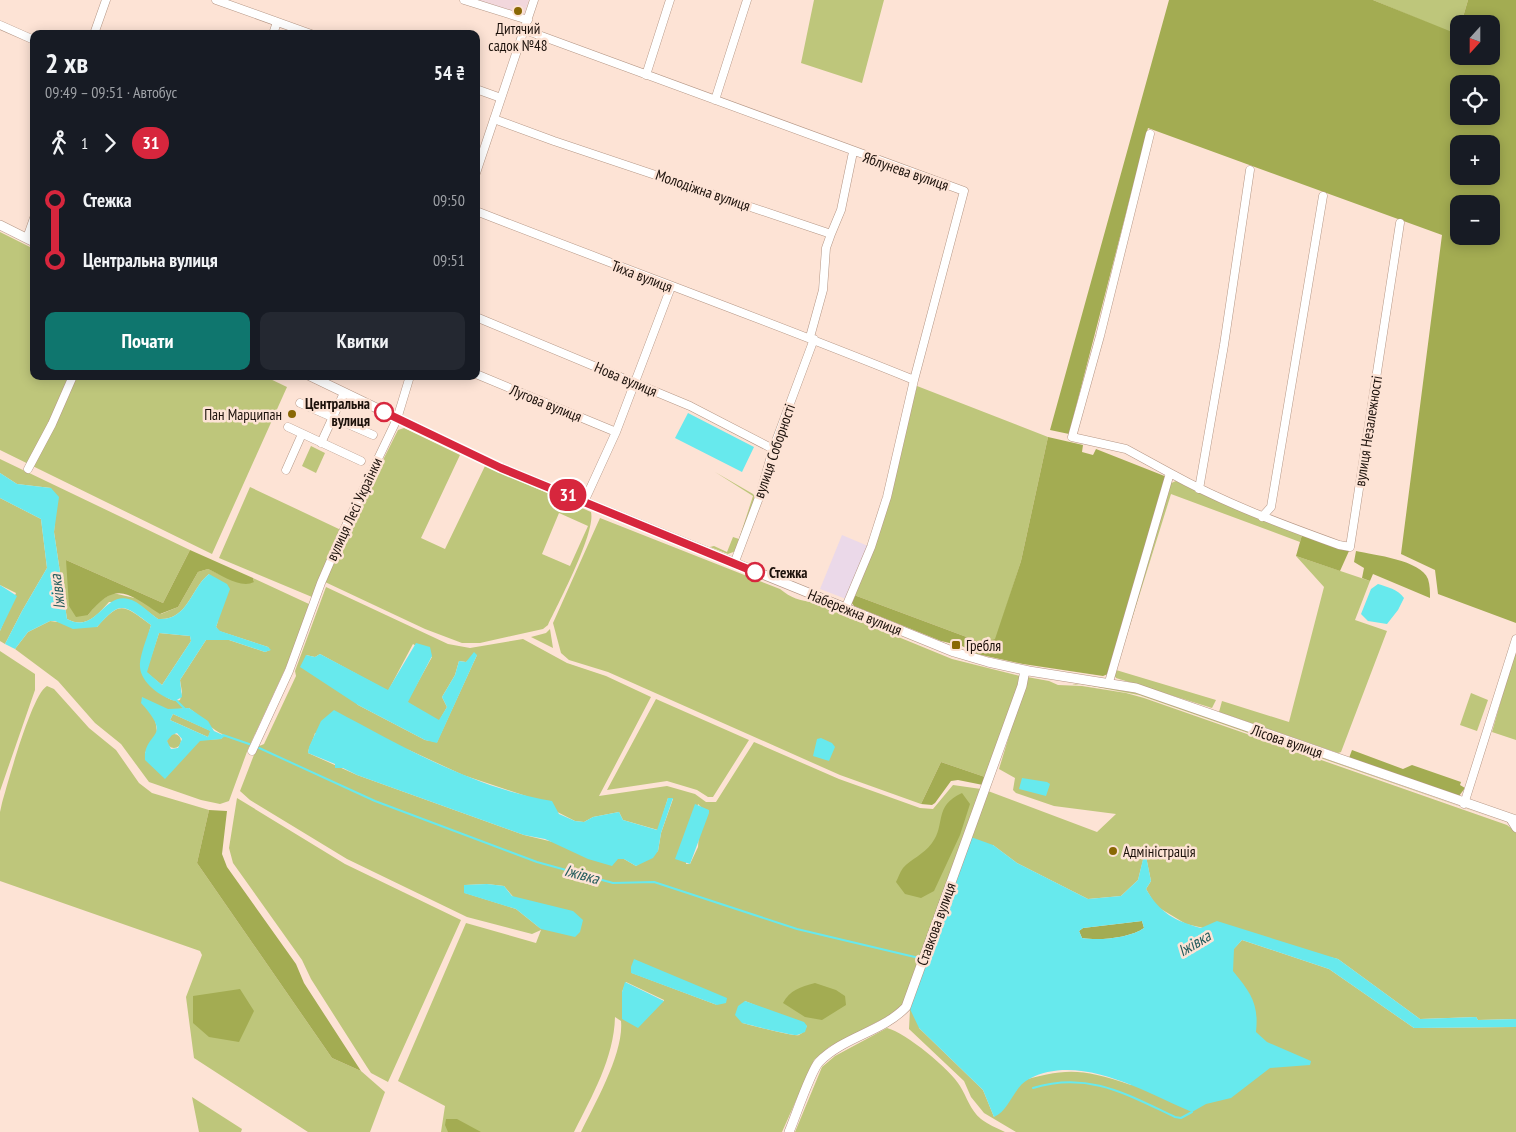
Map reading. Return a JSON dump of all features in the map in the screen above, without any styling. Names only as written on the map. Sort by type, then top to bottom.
[{"type":"street","points":[[95,30],[106,0]]},
{"type":"street","points":[[216,0],[300,30]]},
{"type":"street","points":[[464,0],[528,20]]},
{"type":"street","points":[[480,162],[534,0]]},
{"type":"street","points":[[646,74],[670,0]]},
{"type":"street","points":[[714,100],[747,0]]},
{"type":"street","points":[[274,30],[277,22]]},
{"type":"street","points":[[0,25],[30,38]]},
{"type":"street","name":"Яблунева вулиця","points":[[524,30],[853,152],[964,191],[914,380],[887,497],[871,546],[845,609]]},
{"type":"street","points":[[480,91],[501,98]]},
{"type":"street","name":"Молодіжна вулиця","points":[[494,119],[554,142],[831,234]]},
{"type":"street","name":"вулиця Незалежності","points":[[1150,134],[1100,336],[1072,438],[1126,449],[1199,489],[1262,517],[1350,547],[1400,223]]},
{"type":"street","points":[[812,338],[823,290],[826,248],[841,210],[853,152]]},
{"type":"street","points":[[1199,489],[1224,345],[1250,170]]},
{"type":"street","points":[[1262,517],[1271,507],[1323,196]]},
{"type":"street","name":"Тиха вулиця","points":[[480,213],[670,287],[812,338],[914,380]]},
{"type":"street","points":[[0,225],[30,240]]},
{"type":"street","points":[[584,502],[616,432],[670,287]]},
{"type":"street","name":"Нова вулиця","points":[[480,319],[690,406],[773,449]]},
{"type":"street","name":"вулиця Соборності","points":[[734,564],[760,495],[773,449],[812,338]]},
{"type":"street","name":"Лугова вулиця","points":[[480,376],[616,432]]},
{"type":"street","points":[[28,469],[52,424],[71,380]]},
{"type":"street","name":"Набережна вулиця","points":[[318,380],[501,468],[954,652],[1025,670],[1109,682]]},
{"type":"street","points":[[397,419],[409,380]]},
{"type":"street","points":[[321,443],[344,393]]},
{"type":"street","points":[[300,402],[373,435]]},
{"type":"street","name":"вулиця Лесі Українки","points":[[252,751],[293,663],[314,601],[343,532],[397,419]]},
{"type":"street","points":[[288,427],[361,461]]},
{"type":"street","points":[[286,470],[302,434]]},
{"type":"street","points":[[1109,682],[1170,473]]},
{"type":"street","points":[[1464,804],[1516,639]]},
{"type":"street","name":"Ставкова вулиця","points":[[789,1132],[818,1063],[832,1051],[897,1017],[906,1007],[1018,696],[1025,670]]},
{"type":"street","name":"Лісова вулиця","points":[[1109,682],[1136,688],[1514,823]]},
{"type":"shaded area","name":"Дитячий садок №48","points":[[475,0],[529,0],[524,14]]},
{"type":"shaded area","points":[[842,535],[868,546],[846,599],[820,589]]},
{"type":"green space","points":[[814,0],[884,0],[862,83],[801,63]]},
{"type":"green space","points":[[1169,0],[1373,0],[1450,31],[1450,65],[1500,65],[1500,15],[1464,15],[1468,0],[1516,0],[1516,623],[1438,594],[1435,570],[1401,554],[1442,235],[1148,128],[1069,434],[1050,430]]},
{"type":"green space","points":[[1373,0],[1468,0],[1464,15],[1450,15],[1450,32]]},
{"type":"green space","points":[[0,232],[30,247],[30,380],[272,380],[287,387],[212,554],[0,450]]},
{"type":"green space","points":[[917,386],[1048,437],[1021,561],[996,639],[980,642],[854,595],[888,497]]},
{"type":"green space","points":[[404,428],[460,455],[421,538],[445,549],[485,466],[591,512],[588,535],[582,551],[548,625],[543,629],[480,643],[462,643],[425,629],[325,582],[346,534],[398,430]],"holes":[[[559,513],[588,526],[570,566],[542,554]]]},
{"type":"green space","points":[[1048,437],[1083,445],[1082,452],[1093,455],[1096,449],[1167,477],[1108,674],[1103,676],[1023,664],[977,654],[962,646],[941,641],[854,606],[851,602],[854,595],[980,642],[995,639],[1021,561]]},
{"type":"green space","points":[[311,446],[325,453],[316,473],[302,466]]},
{"type":"green space","points":[[0,459],[190,550],[163,603],[66,560],[88,615],[98,602],[113,593],[139,599],[161,614],[178,607],[198,572],[208,569],[237,582],[254,582],[253,578],[309,604],[292,654],[248,749],[229,801],[220,804],[201,800],[149,782],[121,744],[95,723],[58,681],[15,649],[28,632],[50,621],[97,627],[112,612],[122,608],[134,613],[151,625],[140,666],[157,689],[168,698],[180,700],[182,692],[180,680],[206,640],[229,640],[265,652],[270,650],[268,647],[219,631],[216,627],[218,621],[209,574],[182,610],[168,618],[158,619],[135,602],[109,602],[90,620],[80,623],[67,619],[54,532],[55,519],[51,488],[17,484],[0,473]],"holes":[[[189,708],[211,727],[224,735],[221,739],[201,740],[145,760],[145,753],[157,732],[155,718],[169,710]]]},
{"type":"green space","points":[[715,472],[753,494],[756,498],[736,551],[728,554],[710,547],[714,546],[727,552],[733,537],[739,539],[753,496]]},
{"type":"green space","points":[[1176,481],[1261,520],[1302,535],[1300,542],[1171,494],[1116,670],[1216,700],[1212,708],[1116,678],[1114,675],[1169,484]]},
{"type":"green space","points":[[250,487],[341,530],[312,597],[219,558]]},
{"type":"green space","points":[[0,498],[41,519],[47,568],[5,644],[0,641],[0,631],[16,593],[0,585]]},
{"type":"green space","points":[[600,518],[780,589],[788,595],[813,602],[952,659],[1020,676],[1019,686],[985,777],[941,762],[921,804],[840,775],[608,672],[569,660],[561,653],[553,623]]},
{"type":"green space","points":[[1302,535],[1349,551],[1340,571],[1296,556]]},
{"type":"green space","points":[[190,550],[253,578],[254,582],[249,584],[237,583],[208,569],[198,572],[178,607],[160,614],[131,596],[123,594],[107,597],[88,615],[76,617],[69,606],[66,560],[163,603]]},
{"type":"green space","points":[[1356,551],[1396,559],[1416,567],[1428,579],[1430,598],[1373,574],[1370,581],[1362,578],[1364,568],[1354,562]]},
{"type":"green space","points":[[1296,556],[1370,581],[1355,620],[1387,631],[1341,752],[1338,753],[1219,712],[1222,701],[1289,722],[1324,587]]},
{"type":"green space","points":[[326,587],[448,644],[470,648],[523,639],[567,663],[606,676],[651,697],[599,796],[667,786],[695,794],[706,802],[716,802],[754,742],[839,779],[920,808],[933,809],[953,785],[981,789],[903,1005],[894,1013],[829,1047],[814,1060],[782,1132],[581,1132],[601,1093],[618,1048],[621,1021],[615,1017],[611,1047],[606,1062],[595,1091],[574,1132],[441,1132],[445,1106],[398,1081],[466,923],[536,943],[541,930],[532,934],[467,917],[347,859],[250,800],[240,791],[257,747],[264,744],[296,676],[295,671]],"holes":[[[413,644],[432,657],[407,702],[439,721],[447,707],[442,697],[455,675],[459,661],[466,662],[477,655],[437,742],[425,740],[358,705],[306,655],[315,657],[320,654],[388,691]],[[315,733],[409,750],[463,775],[526,796],[575,821],[584,822],[593,817],[619,812],[623,820],[658,830],[668,798],[673,799],[661,833],[658,851],[636,866],[624,859],[524,835],[357,775],[308,753]],[[698,804],[701,807],[698,847],[690,864],[686,864]],[[487,884],[504,886],[541,929],[516,909],[465,893],[465,885]],[[635,960],[671,976],[717,1005],[632,973]],[[626,982],[664,1001],[622,992]],[[745,1001],[807,1026],[799,1035],[781,1033],[742,1023]]]},
{"type":"green space","points":[[550,629],[553,648],[531,637],[546,633]]},
{"type":"green space","points":[[159,633],[190,636],[191,641],[162,685],[146,672]]},
{"type":"green space","points":[[1516,648],[1516,740],[1492,732]]},
{"type":"green space","points":[[0,651],[35,674],[35,690],[0,791]]},
{"type":"green space","points":[[1027,677],[1049,681],[1058,685],[1082,686],[1144,698],[1507,825],[1516,832],[1516,1019],[1478,1020],[1476,1017],[1420,1019],[1338,959],[1186,924],[1156,906],[1146,889],[1151,881],[1145,852],[1138,880],[1121,896],[1088,899],[1017,863],[993,845],[919,1028],[983,1090],[994,1117],[1007,1085],[1042,1076],[1056,1073],[1082,1072],[1131,1085],[1215,969],[1242,940],[1329,969],[1414,1028],[1516,1027],[1516,1132],[1016,1132],[984,1113],[971,1097],[964,1081],[909,1029],[910,1009],[988,791],[1097,832],[1116,814],[1054,806],[1016,793],[1013,790],[1015,778],[999,769]]},
{"type":"green space","points":[[1082,682],[1130,690],[1502,821],[1139,695],[1081,684],[1072,685]]},
{"type":"green space","points":[[47,686],[54,689],[89,728],[116,750],[139,783],[152,793],[209,810],[197,863],[332,1058],[361,1071],[385,1092],[370,1132],[308,1132],[194,1058],[186,997],[202,955],[200,951],[0,881],[0,812],[2,803],[34,705],[41,692]]},
{"type":"green space","points":[[1471,693],[1488,700],[1477,731],[1460,725]]},
{"type":"green space","points":[[656,699],[749,740],[713,797],[708,797],[697,790],[667,781],[607,790]]},
{"type":"green space","points":[[173,714],[211,731],[208,737],[170,720]]},
{"type":"green space","points":[[171,734],[177,734],[181,741],[177,748],[171,748],[167,744],[167,738]]},
{"type":"green space","points":[[1352,750],[1403,769],[1412,765],[1461,782],[1460,785],[1465,788],[1459,796],[1349,758]]},
{"type":"green space","points":[[941,762],[985,777],[983,785],[958,780],[951,781],[935,803],[932,805],[921,804]]},
{"type":"green space","points":[[962,793],[970,804],[960,835],[934,891],[921,898],[905,894],[896,882],[901,871],[932,843],[939,829],[943,810],[953,798]]},
{"type":"green space","points":[[237,798],[345,864],[461,920],[388,1082],[371,1073],[311,979],[302,960],[233,863],[229,848]]},
{"type":"green space","points":[[209,810],[227,811],[222,854],[227,867],[296,964],[304,983],[361,1071],[332,1058],[197,863]]},
{"type":"green space","points":[[1142,921],[1144,928],[1131,934],[1114,938],[1082,938],[1079,931],[1083,928]]},
{"type":"green space","points":[[815,983],[836,990],[845,996],[846,1005],[822,1020],[805,1017],[783,1003],[796,990]]},
{"type":"green space","points":[[240,989],[254,1011],[239,1042],[209,1037],[193,1023],[193,996]]},
{"type":"green space","points":[[887,1028],[905,1036],[938,1062],[955,1079],[977,1115],[986,1123],[1005,1132],[795,1132],[822,1067],[835,1056]]},
{"type":"green space","points":[[192,1097],[242,1129],[241,1132],[199,1132]]},
{"type":"green space","points":[[446,1119],[457,1119],[481,1132],[448,1132],[445,1125]]},
{"type":"water","points":[[688,413],[754,447],[742,472],[675,438]]},
{"type":"water","points":[[0,473],[17,484],[51,488],[59,497],[54,532],[67,619],[78,622],[87,621],[116,599],[125,598],[136,602],[158,619],[168,618],[182,610],[209,574],[227,584],[230,589],[216,627],[220,631],[268,647],[271,650],[265,652],[229,640],[206,640],[180,680],[182,697],[175,701],[153,689],[141,673],[142,652],[151,625],[128,609],[117,609],[97,627],[73,629],[55,621],[50,621],[28,632],[15,649],[5,644],[47,568],[41,519],[0,498]],"holes":[[[159,633],[190,636],[191,641],[162,685],[147,672]]]},
{"type":"water","points":[[1378,584],[1396,590],[1404,598],[1398,610],[1387,624],[1368,621],[1361,614],[1371,589]]},
{"type":"water","points":[[0,585],[17,596],[0,631]]},
{"type":"water","points":[[416,643],[430,647],[432,656],[408,702],[439,720],[447,707],[442,697],[455,675],[459,661],[466,662],[474,652],[477,655],[437,743],[425,740],[358,705],[300,667],[306,655],[315,657],[320,654],[388,690]]},
{"type":"water","points":[[142,697],[168,709],[189,708],[208,721],[214,731],[225,736],[221,739],[200,741],[165,779],[145,760],[148,744],[157,730],[156,723],[141,703]],"holes":[[[173,714],[210,731],[208,737],[170,720]],[[177,733],[182,739],[178,748],[171,749],[167,741],[172,735]]]},
{"type":"water","points":[[334,710],[413,752],[467,776],[523,795],[552,801],[559,814],[575,821],[584,822],[593,817],[619,812],[623,820],[657,830],[668,798],[673,798],[661,833],[658,851],[653,858],[636,866],[624,859],[618,859],[612,866],[588,859],[545,839],[524,835],[357,775],[343,768],[335,768],[335,764],[308,753],[321,721]]},
{"type":"water","points":[[821,738],[832,743],[835,747],[829,761],[813,756],[817,739]]},
{"type":"water","points":[[1022,778],[1050,784],[1046,796],[1019,789]]},
{"type":"water","points":[[695,804],[709,810],[709,813],[690,864],[675,859]]},
{"type":"water","points":[[971,837],[993,845],[1017,863],[1088,899],[1121,896],[1138,880],[1145,851],[1151,881],[1146,889],[1163,910],[1176,919],[1201,928],[1217,921],[1338,959],[1420,1019],[1476,1017],[1478,1020],[1516,1019],[1516,1027],[1414,1028],[1329,969],[1242,940],[1234,949],[1233,971],[1245,986],[1255,1006],[1256,1032],[1267,1042],[1311,1061],[1310,1065],[1270,1068],[1231,1098],[1206,1104],[1192,1112],[1112,1078],[1070,1070],[1049,1072],[1029,1079],[1019,1087],[1004,1109],[994,1117],[983,1090],[919,1028],[910,1009]],"holes":[[[1142,921],[1144,928],[1131,934],[1105,939],[1082,938],[1079,931],[1083,928]]]},
{"type":"water","points":[[487,884],[504,886],[512,896],[573,911],[583,920],[580,932],[575,937],[541,929],[516,909],[464,893],[464,885]]},
{"type":"water","points":[[634,959],[727,998],[726,1003],[717,1005],[631,973]]},
{"type":"water","points":[[625,982],[664,1001],[638,1028],[622,1019],[622,992]]},
{"type":"water","points":[[745,1001],[804,1022],[807,1026],[805,1032],[794,1035],[742,1023],[735,1015],[738,1006]]},
{"type":"waterway","name":"Іжівка","points":[[176,700],[185,709]]},
{"type":"waterway","name":"Іжівка","points":[[223,735],[252,745]]},
{"type":"waterway","name":"Іжівка","points":[[257,747],[375,801],[537,862],[613,883],[654,882],[797,929],[919,958]]},
{"type":"waterway","points":[[1033,1088],[1053,1083],[1072,1082],[1089,1084],[1123,1093],[1175,1117],[1181,1118],[1192,1112]]},
{"type":"bus line","name":"31","points":[[384,412],[501,468],[755,572]]},
{"type":"place","name":"Дитячий садок №48","points":[[518,11]]},
{"type":"place","name":"Центральна вулиця","points":[[384,412]]},
{"type":"place","name":"Пан Марципан","points":[[292,414]]},
{"type":"place","name":"Стежка","points":[[755,572]]},
{"type":"place","name":"Гребля","points":[[956,645]]},
{"type":"place","name":"Адміністрація","points":[[1113,851]]}]
